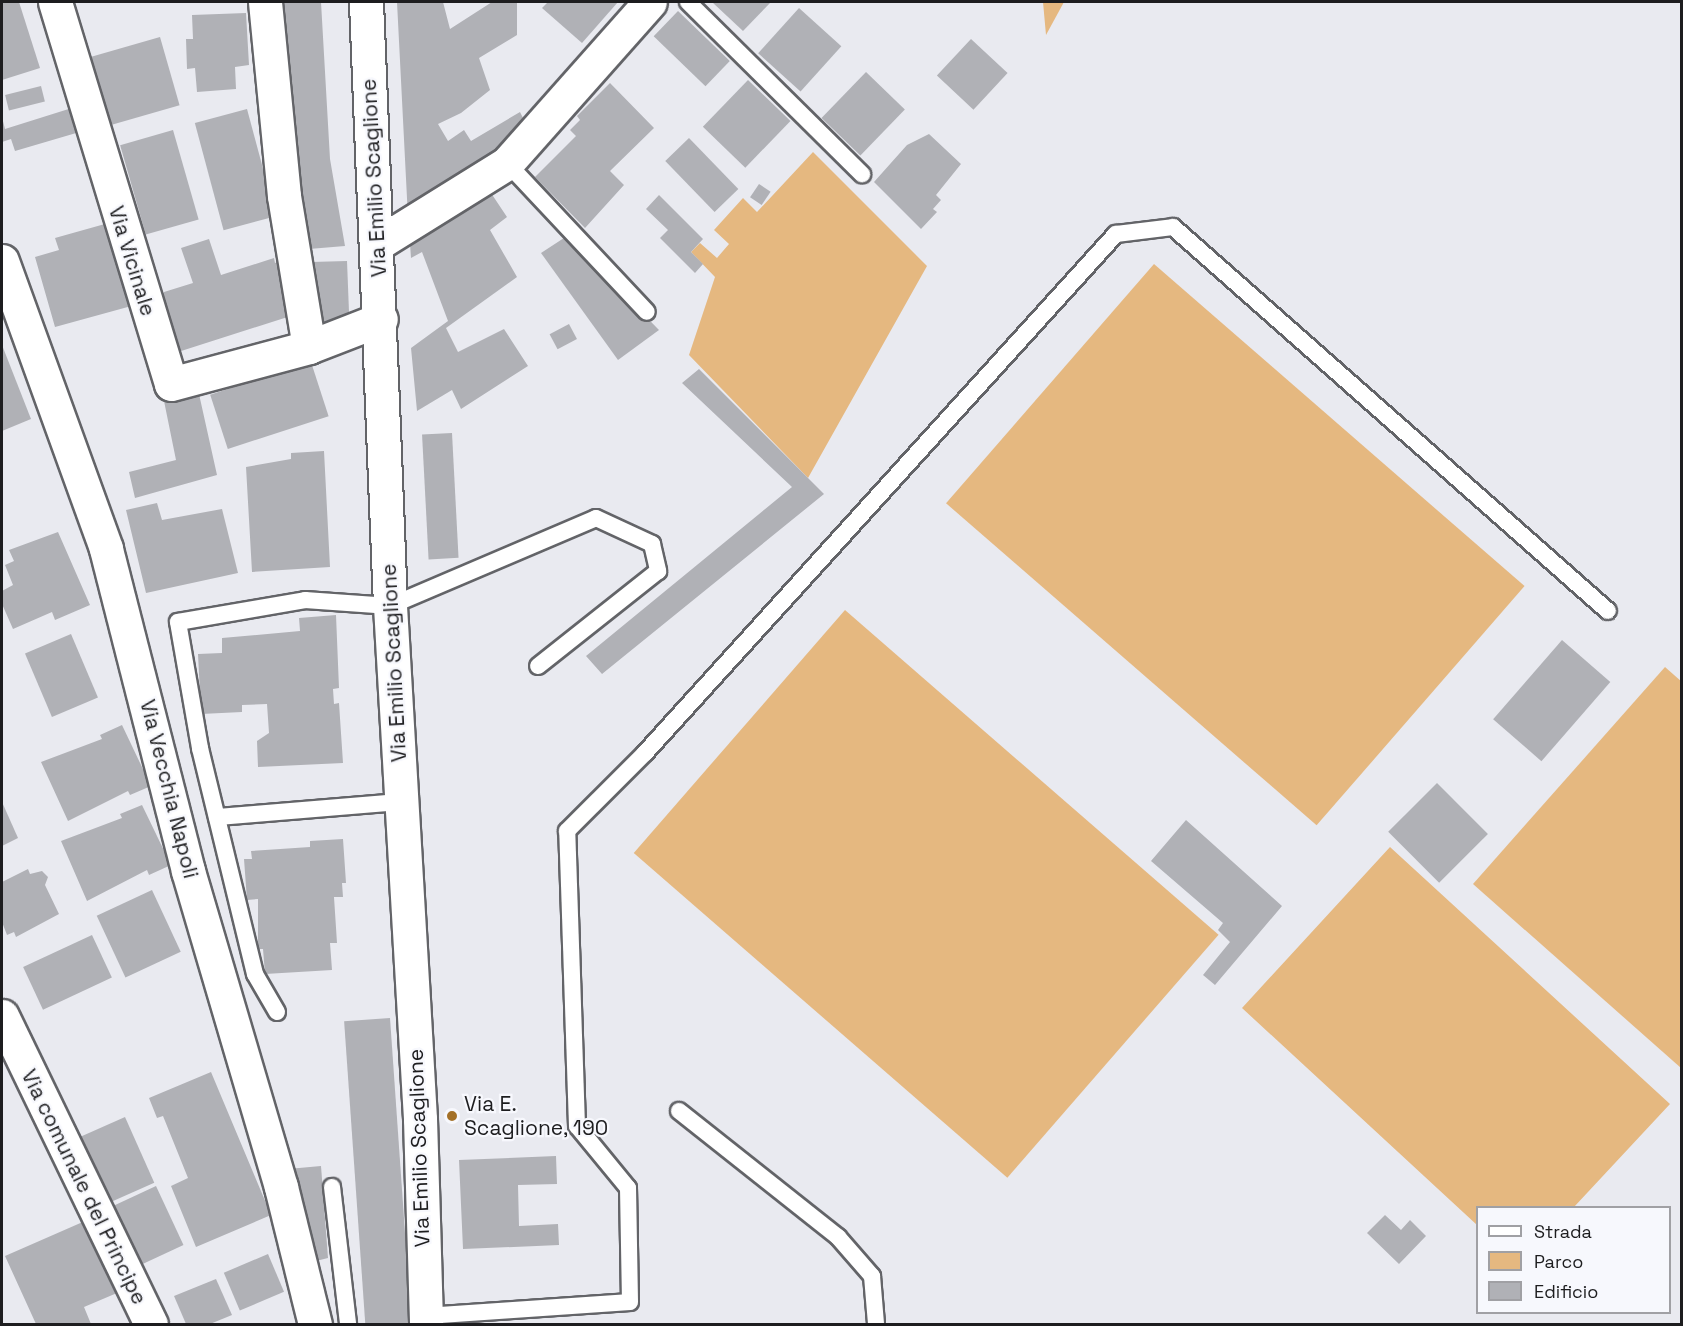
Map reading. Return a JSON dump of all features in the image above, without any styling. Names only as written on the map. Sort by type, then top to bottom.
[{"type":"street","name":"Via Vicinale","points":[[55,2],[171,384],[309,347],[381,319]]},
{"type":"street","points":[[265,2],[284,196],[309,347]]},
{"type":"street","name":"Via Emilio Scaglione","points":[[366,2],[381,319],[390,606],[420,1119],[426,1320]]},
{"type":"street","points":[[377,244],[507,163],[650,2]]},
{"type":"street","name":"Via Vecchia Napoli","points":[[2,261],[106,549],[188,871],[281,1187],[315,1324]]},
{"type":"street","name":"Via comunale del Principe","points":[[2,1016],[151,1324]]},
{"type":"lane","points":[[688,2],[862,174]]},
{"type":"lane","points":[[507,163],[648,312]]},
{"type":"lane","points":[[426,1320],[630,1302],[628,1188],[577,1126],[567,831],[645,753],[1116,234],[1173,227],[1608,611]]},
{"type":"lane","points":[[277,1012],[255,974],[217,817],[178,622],[305,600],[390,606],[596,518],[652,544],[658,571],[538,666]]},
{"type":"lane","points":[[217,817],[400,802]]},
{"type":"lane","points":[[680,1111],[838,1238],[872,1276],[876,1324]]},
{"type":"lane","points":[[332,1187],[348,1324]]},
{"type":"green space","points":[[1043,2],[1064,2],[1046,35]]},
{"type":"green space","points":[[813,152],[927,266],[808,478],[689,355],[715,277],[691,252],[700,243],[717,258],[729,244],[714,230],[743,198],[757,212]]},
{"type":"green space","points":[[1154,264],[1525,586],[1317,825],[946,503]]},
{"type":"green space","points":[[845,610],[1219,935],[1007,1178],[634,853]]},
{"type":"green space","points":[[1665,667],[1682,682],[1681,1068],[1473,884]]},
{"type":"green space","points":[[1390,847],[1670,1104],[1575,1206],[1476,1206],[1476,1224],[1242,1008]]},
{"type":"building","points":[[2,2],[19,2],[40,68],[2,80]]},
{"type":"building","points":[[279,2],[321,2],[330,159],[345,246],[309,249],[285,97]]},
{"type":"building","points":[[397,2],[443,2],[450,29],[492,2],[517,2],[517,35],[479,58],[490,90],[461,113],[438,124],[448,141],[464,130],[471,141],[520,112],[528,128],[408,218]]},
{"type":"building","points":[[548,2],[618,2],[582,43],[542,8]]},
{"type":"building","points":[[712,2],[771,2],[743,31]]},
{"type":"building","points":[[799,8],[841,46],[801,91],[758,53]]},
{"type":"building","points":[[678,11],[730,61],[705,86],[654,36]]},
{"type":"building","points":[[246,13],[249,65],[235,67],[236,89],[197,92],[195,68],[187,69],[186,39],[193,39],[192,15]]},
{"type":"building","points":[[160,37],[180,105],[107,126],[88,58]]},
{"type":"building","points":[[971,39],[1008,73],[973,110],[937,76]]},
{"type":"building","points":[[866,72],[905,110],[860,156],[822,118]]},
{"type":"building","points":[[748,80],[790,121],[745,168],[703,127]]},
{"type":"building","points":[[610,83],[654,128],[610,171],[624,185],[585,228],[535,177],[576,136],[570,130],[580,120],[577,116]]},
{"type":"building","points":[[41,86],[45,102],[9,110],[5,95]]},
{"type":"building","points":[[75,107],[83,131],[15,151],[11,139],[2,142],[2,117],[5,129]]},
{"type":"building","points":[[247,109],[276,216],[224,230],[195,123]]},
{"type":"building","points":[[173,130],[199,219],[146,235],[120,145]]},
{"type":"building","points":[[929,134],[961,164],[936,195],[941,200],[933,209],[937,212],[921,229],[874,182],[907,145]]},
{"type":"building","points":[[689,138],[738,189],[715,212],[665,161]]},
{"type":"building","points":[[483,181],[507,217],[490,230],[517,277],[446,328],[458,352],[504,329],[528,366],[461,409],[452,390],[417,411],[411,348],[448,321],[422,252],[411,258],[409,229]]},
{"type":"building","points":[[759,184],[771,192],[762,205],[750,197]]},
{"type":"building","points":[[659,195],[703,239],[691,252],[703,264],[695,273],[660,238],[668,230],[646,209]]},
{"type":"building","points":[[112,222],[135,305],[55,327],[35,257],[59,250],[55,238]]},
{"type":"building","points":[[567,236],[659,330],[618,360],[541,253]]},
{"type":"building","points":[[209,239],[221,275],[274,258],[275,263],[281,261],[297,314],[178,352],[161,298],[164,292],[193,283],[181,248]]},
{"type":"building","points":[[347,261],[349,312],[316,333],[311,262]]},
{"type":"building","points":[[569,324],[577,339],[558,349],[550,334]]},
{"type":"building","points":[[2,345],[31,419],[2,431]]},
{"type":"building","points":[[311,362],[329,416],[228,449],[210,395]]},
{"type":"building","points":[[699,369],[824,494],[602,674],[586,656],[792,487],[682,383]]},
{"type":"building","points":[[199,394],[217,475],[135,498],[129,472],[176,460],[164,401]]},
{"type":"building","points":[[452,433],[459,558],[429,559],[422,435]]},
{"type":"building","points":[[324,451],[330,567],[252,572],[246,467],[291,459],[291,453]]},
{"type":"building","points":[[157,503],[162,520],[222,509],[238,573],[146,593],[126,510]]},
{"type":"building","points":[[58,532],[90,605],[55,620],[52,612],[13,629],[2,604],[2,591],[13,585],[5,565],[14,561],[9,550]]},
{"type":"building","points":[[336,615],[339,688],[333,689],[334,704],[339,703],[343,763],[258,767],[257,741],[269,733],[267,704],[242,705],[242,712],[201,714],[198,654],[222,653],[222,638],[300,631],[299,618]]},
{"type":"building","points":[[71,634],[98,698],[52,717],[25,654]]},
{"type":"building","points":[[1562,640],[1610,682],[1541,761],[1493,719]]},
{"type":"building","points":[[122,725],[151,786],[130,795],[128,791],[68,821],[41,762],[102,739],[100,735]]},
{"type":"building","points":[[1437,783],[1488,834],[1439,883],[1388,832]]},
{"type":"building","points":[[2,802],[18,838],[2,846]]},
{"type":"building","points":[[142,805],[171,865],[149,875],[147,870],[87,901],[61,841],[122,818],[120,814]]},
{"type":"building","points":[[1186,820],[1282,906],[1215,985],[1203,975],[1230,942],[1218,930],[1223,923],[1151,861]]},
{"type":"building","points":[[343,839],[346,883],[342,883],[343,897],[334,897],[337,943],[330,943],[332,970],[265,974],[263,949],[258,949],[258,899],[247,900],[244,859],[252,859],[251,851],[310,847],[310,841]]},
{"type":"building","points":[[28,869],[30,874],[42,871],[48,877],[45,885],[59,914],[16,937],[14,932],[7,935],[2,922],[2,882]]},
{"type":"building","points":[[152,890],[181,952],[125,977],[97,916]]},
{"type":"building","points":[[92,935],[112,978],[43,1010],[23,967]]},
{"type":"building","points":[[390,1018],[411,1324],[365,1324],[344,1021]]},
{"type":"building","points":[[211,1072],[271,1215],[196,1247],[171,1186],[188,1178],[163,1116],[157,1118],[149,1098]]},
{"type":"building","points":[[125,1117],[154,1183],[109,1203],[79,1137]]},
{"type":"building","points":[[556,1156],[557,1184],[518,1185],[519,1226],[558,1224],[559,1245],[463,1249],[459,1160]]},
{"type":"building","points":[[321,1166],[328,1258],[312,1262],[288,1169]]},
{"type":"building","points":[[156,1186],[183,1245],[140,1265],[112,1206]]},
{"type":"building","points":[[1385,1215],[1401,1230],[1410,1220],[1426,1236],[1399,1264],[1367,1233]]},
{"type":"building","points":[[85,1221],[117,1293],[84,1307],[91,1324],[36,1324],[5,1256]]},
{"type":"building","points":[[268,1254],[284,1292],[240,1310],[224,1273]]},
{"type":"building","points":[[216,1279],[232,1315],[210,1324],[186,1324],[174,1296]]},
{"type":"place","name":"Via E. Scaglione, 190","points":[[452,1116]]}]
